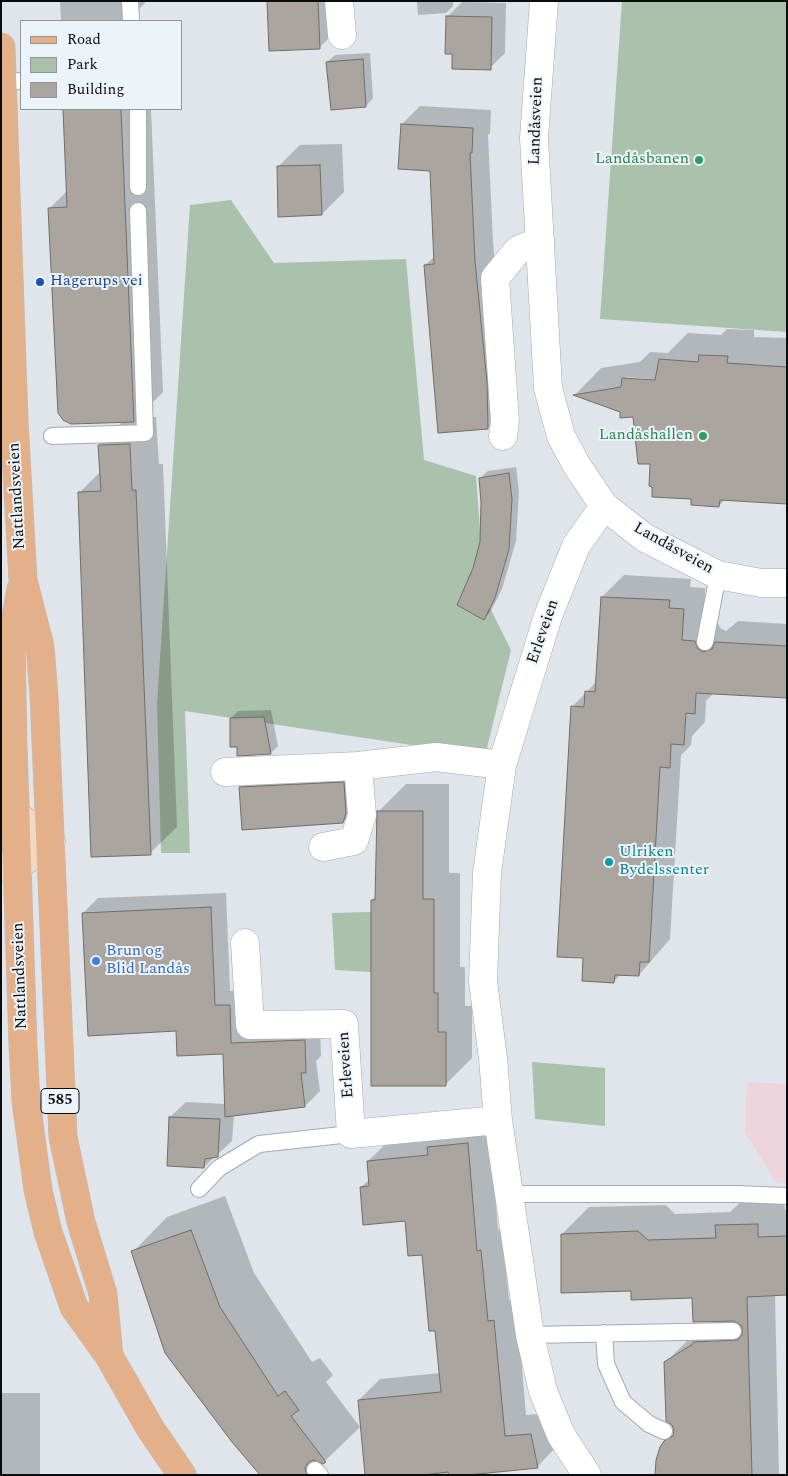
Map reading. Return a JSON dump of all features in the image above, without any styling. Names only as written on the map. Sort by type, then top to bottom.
[{"type":"main road","name":"Nattlandsveien","points":[[1,47],[12,82],[14,420],[23,580],[40,646],[51,841],[57,974],[57,1044],[63,1137],[80,1222],[103,1294],[108,1356]]},
{"type":"main road","name":"Nattlandsveien","points":[[23,580],[11,643],[9,867],[26,1092],[38,1190],[48,1232],[74,1307],[108,1356],[137,1407],[182,1475]]},
{"type":"main road","points":[[8,816],[51,841],[9,867]]},
{"type":"street","points":[[339,1],[342,35]]},
{"type":"street","name":"Landåsveien","points":[[544,1],[534,138],[548,388],[561,436],[577,466],[604,506],[645,538],[718,574],[761,583],[787,584]]},
{"type":"street","points":[[503,436],[504,422],[496,278],[518,250],[540,241]]},
{"type":"street","name":"Erleveien","points":[[585,1474],[561,1435],[543,1391],[530,1335],[498,1120],[493,1058],[483,982],[488,874],[502,765],[548,616],[576,546],[604,506]]},
{"type":"street","points":[[225,772],[358,766],[436,757],[502,765]]},
{"type":"street","points":[[323,847],[354,841],[362,815],[358,766]]},
{"type":"street","name":"Erleveien","points":[[245,943],[250,1025],[344,1024],[351,1134]]},
{"type":"street","points":[[351,1134],[498,1120]]},
{"type":"lane","points":[[130,1],[131,20]]},
{"type":"lane","points":[[138,110],[138,187]]},
{"type":"lane","points":[[52,436],[145,433],[138,211]]},
{"type":"lane","points":[[704,642],[718,574]]},
{"type":"lane","points":[[199,1189],[219,1168],[259,1144],[351,1134]]},
{"type":"lane","points":[[508,1194],[727,1194],[787,1196]]},
{"type":"lane","points":[[530,1335],[733,1331]]},
{"type":"lane","points":[[604,1333],[606,1364],[623,1402],[649,1424],[664,1431]]},
{"type":"shaded area","points":[[747,1082],[787,1084],[787,1183],[776,1182],[745,1132]]},
{"type":"green space","name":"Landåsbanen","points":[[622,1],[787,1],[787,332],[600,319]]},
{"type":"green space","points":[[231,200],[274,263],[406,259],[424,460],[476,476],[485,598],[511,650],[485,756],[185,711],[190,853],[161,853],[157,704],[190,205]]},
{"type":"green space","points":[[371,912],[371,972],[335,970],[332,913]]},
{"type":"green space","points":[[532,1062],[605,1068],[605,1126],[535,1119]]},
{"type":"building","points":[[267,1],[318,1],[320,49],[269,51]]},
{"type":"building","points":[[446,16],[492,17],[491,70],[452,69],[452,54],[445,54]]},
{"type":"building","points":[[363,59],[366,107],[331,110],[326,62]]},
{"type":"building","points":[[63,110],[121,110],[134,422],[71,424],[63,420],[58,413],[48,208],[67,207]]},
{"type":"building","points":[[401,124],[473,128],[472,153],[470,153],[475,261],[487,382],[488,429],[438,433],[424,265],[434,264],[430,171],[398,169]]},
{"type":"building","points":[[320,165],[322,215],[278,217],[277,166]]},
{"type":"building","name":"Landåshallen","points":[[699,355],[728,356],[727,363],[787,367],[787,504],[720,500],[719,507],[691,505],[691,499],[652,497],[652,487],[649,486],[650,464],[638,464],[633,417],[620,418],[620,412],[573,395],[621,387],[622,378],[655,380],[659,359],[698,362]]},
{"type":"building","points":[[130,444],[132,490],[136,490],[151,855],[91,857],[78,492],[101,491],[98,445]]},
{"type":"building","points":[[509,473],[512,499],[509,549],[495,598],[484,620],[457,605],[473,568],[480,542],[481,502],[479,478]]},
{"type":"building","name":"Ulriken Bydelssenter","points":[[601,597],[670,600],[669,608],[684,609],[682,640],[695,641],[698,649],[703,652],[712,649],[715,642],[787,646],[787,698],[696,693],[695,714],[686,713],[684,745],[671,744],[670,768],[660,767],[649,962],[640,962],[639,976],[615,975],[614,983],[582,981],[583,958],[557,957],[571,706],[584,707],[585,691],[595,692]]},
{"type":"building","points":[[264,717],[271,754],[237,756],[237,747],[230,747],[230,718]]},
{"type":"building","points":[[344,782],[346,813],[343,823],[242,830],[239,787]]},
{"type":"building","points":[[377,811],[423,811],[423,899],[434,899],[434,993],[438,993],[438,1032],[446,1032],[446,1086],[371,1086],[371,900],[375,900]]},
{"type":"building","points":[[211,907],[215,1005],[230,1005],[231,1043],[305,1040],[306,1073],[301,1073],[305,1107],[225,1117],[223,1054],[177,1056],[176,1031],[88,1036],[82,913]]},
{"type":"building","points":[[169,1117],[220,1119],[218,1157],[205,1159],[204,1168],[167,1166]]},
{"type":"building","points":[[468,1143],[477,1251],[481,1250],[488,1321],[494,1320],[505,1436],[531,1434],[538,1468],[468,1475],[449,1475],[448,1472],[423,1475],[365,1475],[358,1400],[441,1392],[435,1331],[429,1331],[422,1255],[408,1256],[405,1221],[363,1225],[360,1187],[369,1186],[367,1161],[428,1155],[427,1147]]},
{"type":"building","points":[[758,1224],[758,1237],[787,1236],[787,1295],[747,1297],[752,1475],[655,1475],[656,1460],[660,1447],[664,1441],[673,1436],[674,1431],[672,1425],[666,1421],[664,1362],[693,1344],[693,1342],[738,1340],[742,1335],[742,1326],[733,1321],[693,1322],[692,1298],[631,1300],[631,1291],[561,1293],[561,1234],[638,1231],[648,1240],[716,1238],[715,1225]]},
{"type":"building","points":[[191,1230],[220,1307],[278,1396],[285,1391],[299,1410],[291,1416],[326,1462],[323,1464],[313,1460],[308,1463],[305,1468],[307,1475],[260,1475],[232,1442],[165,1353],[131,1251]]},
{"type":"place","name":"Landåsbanen","points":[[699,160]]},
{"type":"place","name":"Hagerups vei","points":[[40,282]]},
{"type":"place","name":"Landåshallen","points":[[703,436]]},
{"type":"place","name":"Ulriken Bydelssenter","points":[[609,862]]},
{"type":"place","name":"Brun og Blid Landås","points":[[96,961]]}]
